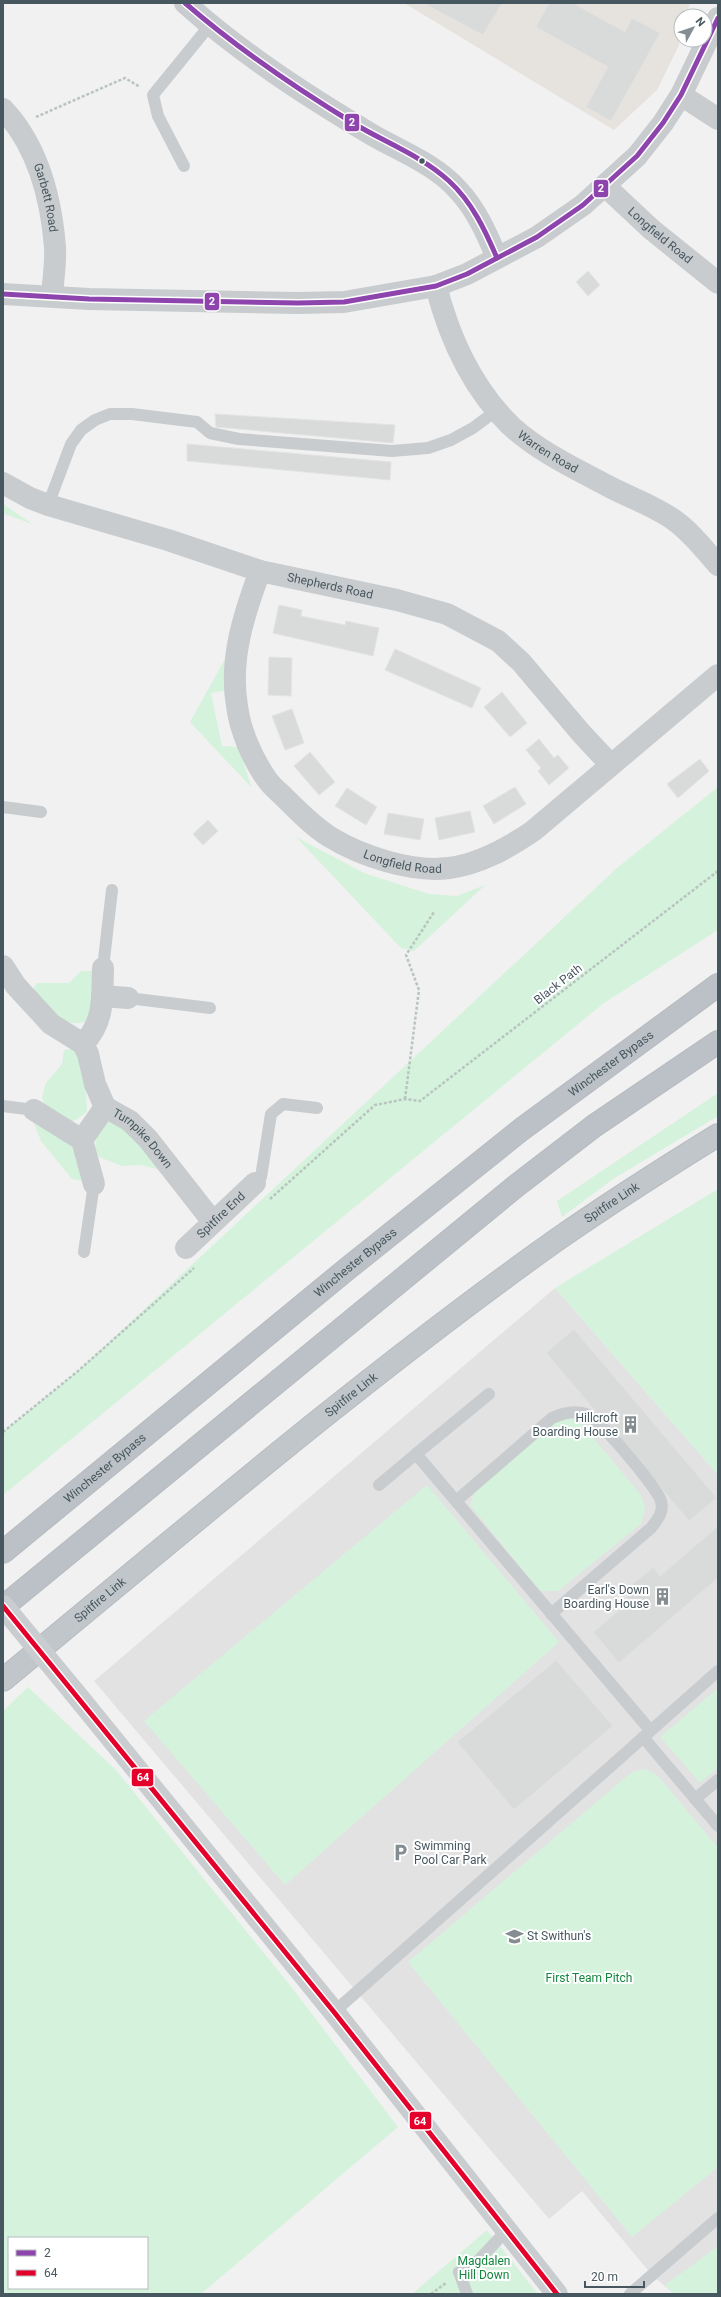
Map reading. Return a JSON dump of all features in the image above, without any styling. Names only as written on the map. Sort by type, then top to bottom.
[{"type":"highway","name":"Winchester Bypass","points":[[3,1552],[347,1269],[522,1129],[718,985]]},
{"type":"highway","points":[[3,1606],[516,1186],[594,1126],[718,1042]]},
{"type":"highway","name":"Spitfire Link","points":[[3,1680],[214,1507],[455,1315],[556,1241],[718,1135]]},
{"type":"main road","points":[[3,1606],[334,2012],[557,2294]]},
{"type":"street","points":[[185,3],[210,25],[282,78],[369,133],[443,176],[468,203],[497,258]]},
{"type":"street","points":[[3,294],[265,302],[344,302],[436,286],[467,274],[537,237],[565,218],[605,186],[649,141],[681,95],[718,18]]},
{"type":"street","points":[[681,95],[718,119]]},
{"type":"street","name":"Garbett Road","points":[[3,109],[17,126],[34,154],[44,180],[55,248],[52,296]]},
{"type":"street","name":"Longfield Road","points":[[605,186],[651,229],[718,284]]},
{"type":"street","name":"Warren Road","points":[[436,286],[444,316],[462,359],[477,384],[511,426],[542,449],[571,467],[674,520],[697,539],[718,565]]},
{"type":"street","name":"Shepherds Road","points":[[3,483],[30,498],[48,505],[168,540],[260,571],[397,600],[447,614],[498,641],[521,662],[581,733],[610,764]]},
{"type":"street","name":"Longfield Road","points":[[260,571],[245,611],[238,641],[234,675],[237,707],[248,743],[266,779],[301,814],[330,837],[371,856],[396,864],[448,868],[476,862],[512,845],[533,831],[610,764],[718,676]]},
{"type":"street","points":[[3,966],[16,986],[51,1024],[83,1044],[94,1033],[99,1022],[103,968]]},
{"type":"street","points":[[102,996],[128,998]]},
{"type":"street","name":"Turnpike Down","points":[[83,1044],[88,1054],[95,1084],[105,1107],[130,1121],[148,1139],[213,1222]]},
{"type":"street","points":[[82,1140],[105,1107]]},
{"type":"street","points":[[34,1110],[82,1140],[94,1184]]},
{"type":"street","name":"Spitfire End","points":[[186,1248],[255,1183]]},
{"type":"lane","points":[[184,166],[158,116],[153,95],[210,25]]},
{"type":"lane","points":[[48,505],[71,444],[81,430],[95,420],[110,414],[132,414],[197,422],[210,433],[239,439],[392,450],[428,448],[434,446],[473,428],[497,410]]},
{"type":"lane","points":[[3,807],[40,812]]},
{"type":"lane","points":[[103,968],[112,890]]},
{"type":"lane","points":[[128,998],[210,1008]]},
{"type":"lane","points":[[255,1183],[261,1177],[271,1114],[283,1104],[318,1108]]},
{"type":"lane","points":[[3,1106],[34,1110]]},
{"type":"lane","points":[[84,1252],[94,1184]]},
{"type":"lane","points":[[379,1485],[489,1394]]},
{"type":"lane","points":[[456,1501],[552,1418],[562,1413],[577,1413],[588,1415],[601,1424],[658,1493],[662,1510],[658,1520],[651,1528],[552,1614]]},
{"type":"lane","points":[[416,1454],[552,1614],[695,1799],[718,1826]]},
{"type":"lane","points":[[334,2012],[718,1671]]},
{"type":"lane","points":[[695,1799],[718,1780]]},
{"type":"lane","points":[[630,2294],[718,2218]]},
{"type":"lane","points":[[467,2294],[458,2272],[477,2262],[506,2231]]},
{"type":"path","points":[[17,126],[125,78],[153,95]]},
{"type":"path","name":"Black Path","points":[[434,912],[406,955],[419,990],[405,1098],[420,1102],[718,871]]},
{"type":"path","points":[[3,1432],[78,1370]]},
{"type":"shaded area","points":[[404,3],[690,3],[688,8],[673,8],[673,48],[678,48],[657,90],[614,130]]},
{"type":"shaded area","name":"St Swithun's","points":[[555,1288],[718,1475],[718,2294],[674,2294],[652,2275],[582,2191],[549,2219],[94,1681]]},
{"type":"green space","points":[[3,504],[34,525],[3,513]]},
{"type":"green space","points":[[226,657],[229,690],[211,693],[222,746],[238,747],[252,788],[190,722]]},
{"type":"green space","points":[[718,787],[718,930],[604,1003],[3,1495],[3,1432],[78,1371],[617,868]]},
{"type":"green space","points":[[296,837],[364,873],[429,894],[457,896],[485,885],[414,951],[401,948]]},
{"type":"green space","points":[[81,971],[96,971],[89,1021],[79,1023],[64,1020],[51,1011],[31,992],[37,983],[69,983]]},
{"type":"green space","points":[[76,1048],[86,1089],[87,1112],[71,1123],[45,1107],[42,1097],[46,1083],[62,1064],[64,1050]]},
{"type":"green space","points":[[718,1093],[718,1116],[613,1179],[562,1217],[557,1201]]},
{"type":"green space","points":[[32,1118],[62,1136],[82,1158],[89,1182],[72,1179],[41,1141]]},
{"type":"green space","points":[[112,1119],[128,1125],[161,1170],[140,1165],[122,1166],[99,1157],[96,1145],[97,1135],[99,1131]]},
{"type":"green space","points":[[718,1189],[718,1475],[555,1288]]},
{"type":"green space","points":[[570,1418],[579,1421],[641,1495],[645,1509],[641,1524],[558,1591],[540,1591],[470,1505],[477,1486],[552,1420]]},
{"type":"green space","points":[[427,1485],[559,1642],[285,1885],[144,1721]]},
{"type":"green space","points":[[28,1687],[116,1770],[293,1989],[398,2127],[201,2294],[3,2294],[3,1711]]},
{"type":"green space","points":[[718,1688],[718,1768],[700,1783],[660,1737]]},
{"type":"green space","name":"First Team Pitch","points":[[645,1769],[658,1776],[718,1848],[718,2167],[632,2237],[408,1962],[632,1772]]},
{"type":"green space","name":"Magdalen Hill Down","points":[[487,2230],[538,2294],[412,2294]]},
{"type":"green space","points":[[718,2246],[718,2294],[674,2294],[665,2285]]},
{"type":"building","points":[[423,3],[502,3],[483,35]]},
{"type":"building","points":[[549,3],[573,3],[625,32],[632,18],[660,33],[611,121],[586,107],[608,67],[536,27]]},
{"type":"building","points":[[588,271],[600,285],[588,296],[576,282]]},
{"type":"building","points":[[215,414],[395,425],[393,443],[216,427]]},
{"type":"building","points":[[187,444],[391,462],[390,480],[187,461]]},
{"type":"building","points":[[279,605],[302,610],[301,616],[345,625],[346,621],[379,628],[373,656],[273,633]]},
{"type":"building","points":[[395,649],[481,688],[472,708],[385,670]]},
{"type":"building","points":[[269,657],[292,658],[291,696],[268,695]]},
{"type":"building","points":[[502,692],[527,723],[510,737],[484,707]]},
{"type":"building","points":[[292,709],[304,743],[285,750],[272,716]]},
{"type":"building","points":[[539,739],[554,758],[558,755],[569,768],[549,785],[538,771],[541,768],[526,750]]},
{"type":"building","points":[[310,752],[335,782],[319,795],[294,766]]},
{"type":"building","points":[[700,759],[709,771],[678,798],[667,784]]},
{"type":"building","points":[[515,787],[526,804],[494,824],[483,806]]},
{"type":"building","points":[[347,788],[377,807],[366,825],[335,806]]},
{"type":"building","points":[[470,811],[475,832],[439,840],[435,818]]},
{"type":"building","points":[[388,813],[424,819],[420,840],[384,834]]},
{"type":"building","points":[[208,820],[218,831],[203,845],[193,834]]},
{"type":"building","name":"Hillcroft Boarding House","points":[[574,1329],[717,1498],[689,1521],[546,1353]]},
{"type":"building","name":"Earl's Down Boarding House","points":[[718,1526],[718,1578],[619,1663],[593,1632],[630,1601],[623,1592],[653,1567],[660,1576]]},
{"type":"building","points":[[556,1660],[613,1726],[514,1810],[457,1742]]},
{"type":"transit line","name":"2","points":[[185,3],[225,36],[288,81],[353,123],[415,157],[438,172],[465,198],[483,227],[497,258]]},
{"type":"transit line","name":"2","points":[[3,294],[89,299],[298,303],[344,302],[436,286],[467,274],[537,237],[583,205],[637,156],[663,123],[681,95],[718,18]]},
{"type":"transit line","name":"64","points":[[3,1606],[334,2012],[557,2294]]},
{"type":"place","name":"Hillcroft Boarding House","points":[[631,1425]]},
{"type":"place","name":"Earl's Down Boarding House","points":[[662,1597]]},
{"type":"place","name":"Swimming Pool Car Park","points":[[401,1853]]},
{"type":"place","name":"St Swithun's","points":[[514,1936]]}]
